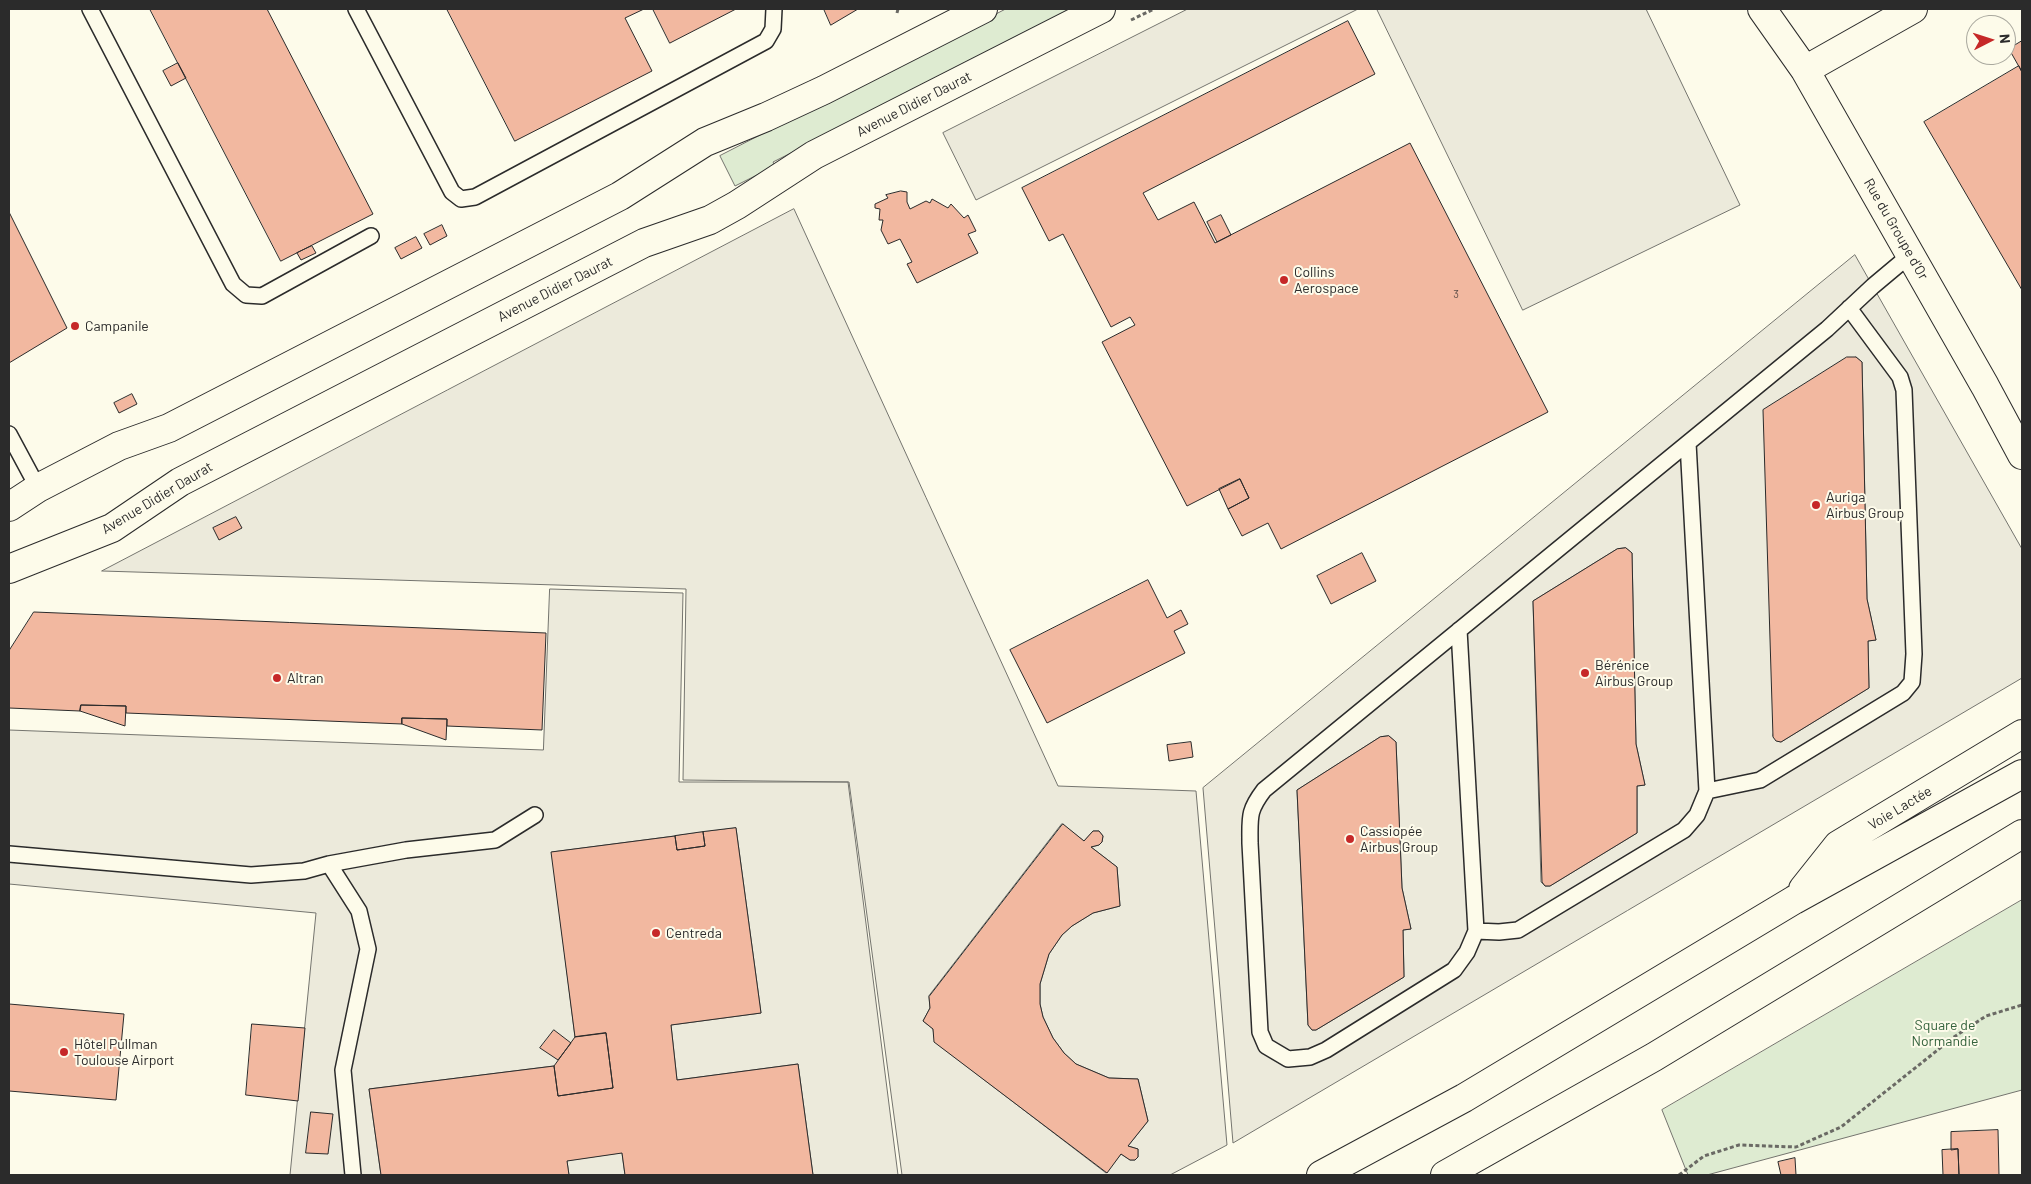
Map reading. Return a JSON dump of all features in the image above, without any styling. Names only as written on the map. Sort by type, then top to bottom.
[{"type":"main road","points":[[9,507],[38,488],[118,446],[169,428],[620,196],[704,142],[766,117],[824,90],[983,9]]},
{"type":"main road","name":"Avenue Didier Daurat","points":[[9,569],[112,528],[189,477],[644,243],[710,220],[737,206],[814,155],[1101,9]]},
{"type":"main road","name":"Rue du Groupe d'Or","points":[[1762,9],[1806,70],[2022,455]]},
{"type":"main road","points":[[1806,70],[1913,9]]},
{"type":"main road","name":"Voie Lactée","points":[[1794,900],[1838,845],[2022,734]]},
{"type":"main road","points":[[1321,1175],[1464,1098],[1794,900],[2022,774]]},
{"type":"main road","points":[[1445,1175],[1654,1057],[2022,834]]},
{"type":"lane","points":[[90,9],[233,284],[246,295],[262,296],[371,236]]},
{"type":"lane","points":[[356,9],[452,192],[461,199],[475,196],[766,41],[773,29],[774,9]]},
{"type":"lane","points":[[1459,630],[1476,931],[1467,952],[1454,970],[1326,1050],[1310,1057],[1288,1059],[1266,1046],[1260,1032],[1250,833],[1252,805],[1264,790],[1827,328],[1910,255]]},
{"type":"lane","points":[[1707,790],[1760,780],[1903,693],[1912,682],[1914,644],[1904,390],[1900,377],[1849,308]]},
{"type":"lane","points":[[9,434],[38,488]]},
{"type":"lane","points":[[1476,931],[1499,932],[1518,930],[1684,830],[1697,815],[1707,790],[1688,443]]},
{"type":"lane","points":[[9,854],[251,875],[304,871],[329,864],[406,850],[495,840],[535,815]]},
{"type":"lane","points":[[329,864],[359,911],[368,949],[344,1070],[353,1175]]},
{"type":"path","points":[[1679,1175],[1704,1156],[1739,1145],[1796,1147],[1841,1127],[1954,1037],[1986,1016],[2022,1005]]},
{"type":"green space","points":[[1006,9],[1079,9],[773,162],[775,166],[735,186],[720,156]]},
{"type":"green space","name":"Square de Normandie","points":[[2022,900],[2022,1090],[1707,1175],[1688,1175],[1662,1110]]},
{"type":"shaded area","points":[[1188,9],[1358,9],[976,200],[943,133]]},
{"type":"shaded area","points":[[1377,9],[1646,9],[1740,205],[1523,310]]},
{"type":"shaded area","points":[[794,209],[1058,786],[1196,791],[1227,1145],[1170,1175],[902,1175],[849,782],[683,780],[686,589],[102,571]],"holes":[[[1062,824],[1084,841],[1093,831],[1099,831],[1103,836],[1102,842],[1099,845],[1091,847],[1117,867],[1120,906],[1093,913],[1072,926],[1062,935],[1049,954],[1040,984],[1040,1004],[1043,1017],[1053,1038],[1064,1053],[1076,1064],[1109,1078],[1138,1079],[1148,1121],[1128,1146],[1138,1149],[1138,1157],[1135,1160],[1130,1160],[1121,1154],[1106,1173],[935,1042],[933,1029],[923,1021],[930,1008],[929,996]]]},
{"type":"shaded area","points":[[1855,255],[2022,549],[2022,678],[1233,1143],[1203,788]],"holes":[[[1856,357],[1862,362],[1867,599],[1876,640],[1868,641],[1869,688],[1781,742],[1777,741],[1773,736]],[[1626,548],[1632,553],[1636,744],[1645,785],[1637,786],[1637,833],[1550,886],[1545,886],[1541,882],[1533,601],[1617,549]],[[1389,736],[1396,742],[1402,888],[1411,929],[1403,930],[1404,977],[1316,1030],[1312,1030],[1308,1025],[1297,790],[1380,737]]]},
{"type":"shaded area","points":[[550,589],[683,593],[679,782],[848,782],[898,1175],[813,1175],[798,1064],[677,1080],[671,1025],[761,1013],[736,828],[552,852],[575,1037],[606,1033],[554,1066],[369,1089],[381,1175],[290,1175],[316,913],[9,884],[9,730],[543,750]]},
{"type":"shaded area","points":[[622,1153],[625,1175],[569,1175],[567,1161]]},
{"type":"building","points":[[150,9],[267,9],[373,214],[281,261]]},
{"type":"building","points":[[447,9],[644,9],[625,18],[652,71],[515,141]]},
{"type":"building","points":[[653,9],[736,9],[670,43]]},
{"type":"building","points":[[824,9],[858,9],[831,25]]},
{"type":"building","name":"Collins Aerospace","points":[[1348,21],[1375,74],[1143,193],[1158,220],[1194,202],[1215,243],[1410,143],[1548,412],[1281,549],[1268,523],[1242,536],[1228,509],[1249,498],[1240,479],[1187,506],[1102,342],[1135,325],[1130,317],[1111,327],[1063,234],[1049,241],[1022,188]]},
{"type":"building","points":[[2022,41],[2022,72],[2016,61],[2016,45]]},
{"type":"building","points":[[178,63],[186,78],[171,86],[163,71]]},
{"type":"building","points":[[2019,66],[2022,72],[2022,290],[1924,122]]},
{"type":"building","points":[[901,191],[907,192],[907,202],[910,209],[926,201],[930,203],[932,199],[948,208],[951,204],[964,218],[968,215],[976,231],[968,234],[978,253],[917,283],[907,264],[912,262],[900,239],[888,244],[881,230],[883,220],[879,220],[880,209],[875,208],[875,204],[888,198],[886,195]]},
{"type":"building","points":[[9,212],[67,328],[9,363]]},
{"type":"building","points":[[1221,215],[1231,235],[1217,242],[1207,222]]},
{"type":"building","points":[[442,225],[447,236],[430,245],[424,234]]},
{"type":"building","points":[[416,237],[422,248],[401,259],[395,248]]},
{"type":"building","points":[[312,246],[316,253],[301,260],[297,253]]},
{"type":"building","name":"Auriga Airbus Group","points":[[1847,357],[1856,357],[1862,362],[1867,599],[1876,640],[1868,641],[1869,688],[1781,742],[1776,741],[1773,737],[1763,410]]},
{"type":"building","points":[[132,394],[137,404],[119,413],[114,403]]},
{"type":"building","points":[[1240,479],[1249,498],[1228,509],[1219,489]]},
{"type":"building","points":[[236,517],[242,528],[219,540],[213,528]]},
{"type":"building","name":"Bérénice Airbus Group","points":[[1626,548],[1632,553],[1636,744],[1645,785],[1637,786],[1637,833],[1550,886],[1545,886],[1542,882],[1533,601],[1617,549]]},
{"type":"building","points":[[1362,553],[1376,581],[1331,604],[1317,576]]},
{"type":"building","points":[[1148,580],[1167,618],[1181,610],[1188,624],[1174,631],[1185,653],[1047,723],[1010,650]]},
{"type":"building","name":"Altran","points":[[34,612],[546,633],[542,730],[447,726],[447,719],[402,718],[402,724],[126,713],[126,706],[81,705],[80,711],[9,708],[9,651]]},
{"type":"building","points":[[81,705],[126,706],[125,726],[80,711]]},
{"type":"building","points":[[402,718],[447,719],[446,740],[402,724]]},
{"type":"building","name":"Cassiopée Airbus Group","points":[[1389,736],[1396,742],[1402,888],[1411,929],[1403,930],[1404,977],[1316,1030],[1312,1030],[1308,1025],[1297,790],[1380,737]]},
{"type":"building","points":[[1191,742],[1193,757],[1169,761],[1167,745]]},
{"type":"building","points":[[1063,824],[1084,841],[1093,831],[1099,831],[1103,836],[1102,842],[1091,847],[1117,867],[1120,906],[1093,913],[1072,926],[1062,935],[1049,954],[1040,984],[1040,1004],[1043,1017],[1053,1038],[1064,1053],[1076,1064],[1109,1078],[1138,1079],[1148,1121],[1128,1146],[1138,1149],[1138,1157],[1135,1160],[1130,1160],[1121,1154],[1107,1173],[934,1042],[933,1029],[923,1021],[930,1008],[929,997]]},
{"type":"building","name":"Centreda","points":[[736,828],[761,1013],[671,1025],[677,1080],[798,1064],[813,1175],[625,1175],[622,1153],[567,1161],[569,1175],[381,1175],[369,1089],[554,1066],[558,1096],[613,1088],[606,1033],[575,1037],[551,852],[675,836],[677,850],[705,846],[703,832]]},
{"type":"building","points":[[703,832],[705,846],[677,850],[675,836]]},
{"type":"building","name":"Hôtel Pullman Toulouse Airport","points":[[9,1004],[124,1014],[116,1100],[9,1091]]},
{"type":"building","points":[[252,1024],[305,1028],[298,1101],[246,1095]]},
{"type":"building","points":[[554,1030],[571,1043],[558,1060],[540,1048]]},
{"type":"building","points":[[606,1033],[613,1088],[558,1096],[554,1066],[575,1037]]},
{"type":"building","points":[[311,1112],[333,1114],[328,1154],[306,1153]]},
{"type":"building","points":[[1998,1130],[1999,1175],[1959,1175],[1958,1149],[1951,1150],[1951,1132]]},
{"type":"building","points":[[1958,1149],[1959,1175],[1943,1175],[1942,1150]]},
{"type":"building","points":[[1795,1158],[1796,1175],[1781,1175],[1778,1162]]},
{"type":"place","name":"Collins Aerospace","points":[[1284,280]]},
{"type":"place","name":"Campanile","points":[[75,326]]},
{"type":"place","name":"Auriga Airbus Group","points":[[1816,505]]},
{"type":"place","name":"Bérénice Airbus Group","points":[[1585,673]]},
{"type":"place","name":"Altran","points":[[277,678]]},
{"type":"place","name":"Cassiopée Airbus Group","points":[[1350,839]]},
{"type":"place","name":"Centreda","points":[[656,933]]},
{"type":"place","name":"Hôtel Pullman Toulouse Airport","points":[[64,1052]]}]
